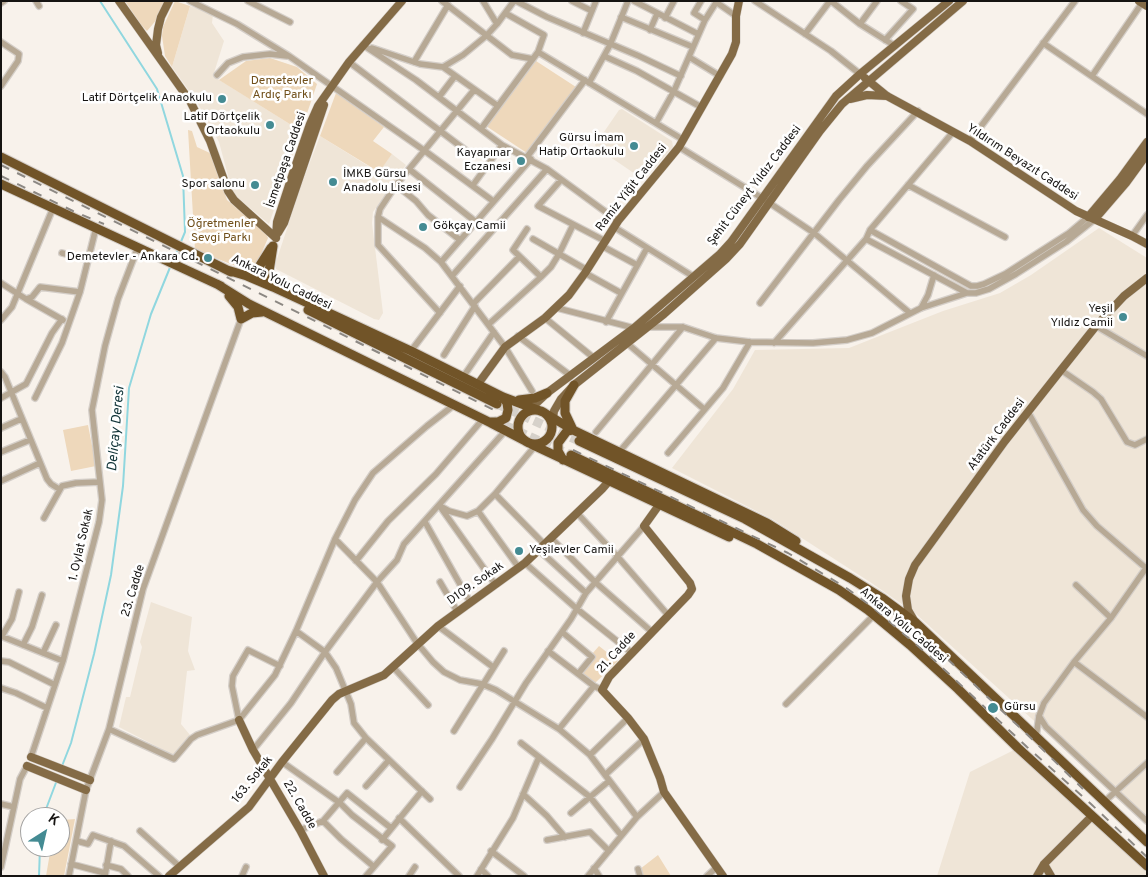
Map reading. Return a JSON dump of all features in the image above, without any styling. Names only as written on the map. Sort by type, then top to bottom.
[{"type":"highway","name":"Ankara Yolu Caddesi","points":[[1,157],[198,256],[500,400]]},
{"type":"highway","points":[[1,184],[191,271],[488,420],[531,444],[567,458],[659,505],[804,571]]},
{"type":"highway","points":[[247,276],[257,270],[274,242]]},
{"type":"highway","points":[[273,287],[268,278],[274,242]]},
{"type":"highway","points":[[217,284],[267,313],[454,405],[488,420],[498,422],[506,418],[508,403],[500,400],[478,384],[273,287],[227,270]]},
{"type":"highway","points":[[191,271],[209,286],[234,301],[238,307],[241,319],[252,313],[267,313]]},
{"type":"highway","points":[[573,380],[566,401],[565,413],[573,430]]},
{"type":"highway","points":[[500,400],[514,401],[536,398],[547,394]]},
{"type":"highway","points":[[514,401],[530,409],[539,410],[552,422],[620,451],[767,523],[850,578]]},
{"type":"highway","points":[[530,409],[521,417],[518,426],[520,436],[531,444],[542,443],[550,436],[552,422]]},
{"type":"highway","points":[[567,458],[558,451],[558,443],[567,431],[573,430]]},
{"type":"highway","name":"Ankara Yolu Caddesi","points":[[579,441],[745,519],[882,598],[916,624],[1147,842]]},
{"type":"highway","name":"Ankara Yolu Caddesi","points":[[567,458],[757,544],[839,590],[874,615],[962,692],[1018,748],[1147,866]]},
{"type":"main road","points":[[119,1],[190,102],[210,141],[228,191],[234,200],[274,242]]},
{"type":"main road","points":[[159,56],[156,37],[161,17],[169,1]]},
{"type":"main road","name":"İsmetpaşa Caddesi","points":[[274,242],[278,222],[296,175],[310,124],[318,106],[349,62],[402,1]]},
{"type":"main road","name":"Ramiz Yiğit Caddesi","points":[[478,384],[505,348],[518,336],[557,308],[586,271],[616,224],[680,143],[732,54],[736,42],[736,16],[739,1]]},
{"type":"main road","name":"Şehit Cüneyt Yıldız Caddesi","points":[[766,200],[836,96],[949,1]]},
{"type":"main road","name":"Şehit Cüneyt Yıldız Caddesi","points":[[530,409],[547,394],[573,380],[594,358],[634,328],[694,277],[731,242],[842,104],[963,1]]},
{"type":"main road","points":[[145,38],[153,40],[156,37]]},
{"type":"main road","name":"Yıldırım Beyazıt Caddesi","points":[[860,74],[887,96],[918,111],[970,141],[1059,201],[1147,244]]},
{"type":"main road","name":"Yıldırım Beyazıt Caddesi","points":[[846,100],[867,95],[887,96]]},
{"type":"main road","points":[[1092,218],[1147,142]]},
{"type":"main road","points":[[1092,218],[1126,183],[1147,154]]},
{"type":"main road","points":[[552,422],[554,410],[573,380],[628,344],[726,259],[740,244],[766,200]]},
{"type":"main road","name":"Atatürk Caddesi","points":[[916,624],[908,610],[906,596],[909,579],[915,565],[1005,441],[1096,326],[1124,296],[1147,278]]},
{"type":"main road","name":"D109. Sokak","points":[[346,692],[384,675],[438,626],[522,565],[609,481]]},
{"type":"main road","points":[[644,526],[659,505]]},
{"type":"main road","name":"21. Cadde","points":[[644,526],[690,583],[692,589],[609,676],[602,690],[628,718],[644,739],[664,792],[723,876]]},
{"type":"main road","name":"163. Sokak","points":[[169,876],[248,807],[332,700],[339,694],[346,692]]},
{"type":"main road","name":"22. Cadde","points":[[239,720],[253,750],[300,830],[324,876]]},
{"type":"main road","points":[[31,758],[90,780]]},
{"type":"main road","points":[[27,766],[86,790]]},
{"type":"main road","points":[[1037,876],[1044,864],[1092,816]]},
{"type":"main road","points":[[1044,864],[1051,876]]},
{"type":"street","points":[[190,1],[203,4],[290,56],[493,201]]},
{"type":"street","points":[[248,1],[290,22]]},
{"type":"street","points":[[483,1],[498,24]]},
{"type":"street","points":[[443,67],[463,56],[486,36],[498,24],[515,1],[546,17],[639,56],[680,76]]},
{"type":"street","points":[[572,1],[592,11]]},
{"type":"street","points":[[583,33],[596,1]]},
{"type":"street","points":[[441,262],[529,158],[587,82],[610,45],[628,1]]},
{"type":"street","points":[[634,1],[698,34]]},
{"type":"street","points":[[665,18],[674,1]]},
{"type":"street","points":[[701,1],[694,13],[705,20]]},
{"type":"street","points":[[755,1],[831,51],[860,74]]},
{"type":"street","points":[[805,34],[831,1],[860,24],[895,46]]},
{"type":"street","points":[[839,7],[843,1]]},
{"type":"street","points":[[860,24],[877,1]]},
{"type":"street","points":[[885,40],[913,10],[902,1]]},
{"type":"street","points":[[970,141],[1075,1]]},
{"type":"street","points":[[656,123],[674,91],[705,20],[717,2],[736,16]]},
{"type":"street","points":[[414,62],[445,3],[512,55],[533,60]]},
{"type":"street","points":[[1092,76],[1143,3]]},
{"type":"street","points":[[481,129],[533,60],[544,35],[506,13]]},
{"type":"street","points":[[650,30],[657,14]]},
{"type":"street","points":[[621,17],[693,47]]},
{"type":"street","points":[[1,42],[19,54],[18,61],[1,86]]},
{"type":"street","points":[[1043,44],[1147,114]]},
{"type":"street","points":[[363,45],[414,62],[443,67],[498,106]]},
{"type":"street","points":[[363,45],[416,80],[502,144],[546,169],[647,248],[694,277]]},
{"type":"street","points":[[538,52],[656,123],[680,143],[814,233],[910,313]]},
{"type":"street","points":[[217,75],[228,63],[243,57],[270,54],[290,56]]},
{"type":"street","points":[[604,56],[637,71],[701,108]]},
{"type":"street","points":[[689,57],[720,76]]},
{"type":"street","points":[[349,62],[468,152]]},
{"type":"street","points":[[439,97],[455,76]]},
{"type":"street","points":[[440,313],[378,244],[378,217],[380,209],[396,185],[474,90]]},
{"type":"street","points":[[760,303],[867,166],[918,111]]},
{"type":"street","points":[[774,342],[866,239],[870,230],[953,132]]},
{"type":"street","points":[[473,185],[502,144]]},
{"type":"street","points":[[452,276],[546,169]]},
{"type":"street","points":[[409,170],[476,222]]},
{"type":"street","points":[[561,180],[538,206],[638,265]]},
{"type":"street","points":[[396,185],[416,201],[428,215],[460,240]]},
{"type":"street","points":[[908,185],[1004,237]]},
{"type":"street","points":[[1,320],[12,307],[53,208]]},
{"type":"street","points":[[1132,236],[1147,215]]},
{"type":"street","points":[[378,217],[425,248],[441,262],[489,324],[532,391]]},
{"type":"street","points":[[870,230],[971,286],[984,284],[1005,274],[1092,218]]},
{"type":"street","points":[[649,327],[683,327],[716,338],[750,342],[813,343],[847,340],[872,334],[921,308],[967,293],[976,293],[989,289],[1003,282],[1066,242],[1092,218]]},
{"type":"street","points":[[489,324],[542,277],[559,254],[573,225]]},
{"type":"street","points":[[35,398],[62,343],[80,292],[96,228]]},
{"type":"street","points":[[527,229],[513,250],[542,277]]},
{"type":"street","points":[[533,239],[621,293]]},
{"type":"street","points":[[866,239],[967,293]]},
{"type":"street","name":"1. Oylat Sokak","points":[[31,758],[63,661],[99,522],[102,500],[92,410],[118,299],[138,247]]},
{"type":"street","points":[[606,322],[647,248]]},
{"type":"street","points":[[62,252],[88,260]]},
{"type":"street","points":[[444,355],[474,305],[519,257]]},
{"type":"street","points":[[921,308],[928,295],[934,275]]},
{"type":"street","points":[[1,282],[17,294],[69,323]]},
{"type":"street","points":[[411,351],[460,286]]},
{"type":"street","points":[[967,293],[971,286]]},
{"type":"street","points":[[26,299],[32,297],[40,288],[80,292]]},
{"type":"street","points":[[557,308],[634,328]]},
{"type":"street","points":[[545,318],[594,358]]},
{"type":"street","points":[[1,398],[26,384],[52,333],[62,319]]},
{"type":"street","name":"23. Cadde","points":[[69,876],[86,790],[109,729],[143,589],[241,319]]},
{"type":"street","points":[[1096,326],[1147,356]]},
{"type":"street","points":[[596,432],[683,327]]},
{"type":"street","points":[[463,377],[494,332]]},
{"type":"street","points":[[518,336],[573,380]]},
{"type":"street","points":[[620,451],[716,338]]},
{"type":"street","points":[[668,453],[723,388],[750,342]]},
{"type":"street","points":[[628,344],[704,409]]},
{"type":"street","points":[[1061,370],[1094,392],[1101,399],[1127,442],[1135,445],[1147,439]]},
{"type":"street","points":[[1,372],[47,479],[59,490]]},
{"type":"street","points":[[109,729],[174,759],[191,739],[204,731],[239,720],[280,666],[335,539],[355,500],[373,473],[454,405]]},
{"type":"street","points":[[1028,412],[1083,510],[1097,526],[1146,568],[1111,618],[1074,662],[1044,703],[1038,716],[1036,737]]},
{"type":"street","points":[[1,428],[21,419]]},
{"type":"street","points":[[356,561],[388,521],[488,420]]},
{"type":"street","points":[[253,750],[291,704],[325,652],[377,582],[397,560],[404,544],[506,430]]},
{"type":"street","points":[[1,452],[30,440]]},
{"type":"street","points":[[440,506],[449,511],[467,516],[478,511],[495,494],[531,444]]},
{"type":"street","points":[[1,480],[40,463]]},
{"type":"street","points":[[44,518],[62,486],[100,482]]},
{"type":"street","points":[[495,494],[586,593]]},
{"type":"street","points":[[440,506],[495,584]]},
{"type":"street","points":[[478,511],[522,565],[632,653]]},
{"type":"street","points":[[577,513],[668,615]]},
{"type":"street","points":[[425,522],[470,602]]},
{"type":"street","points":[[460,787],[586,593],[644,526]]},
{"type":"street","points":[[551,538],[595,582],[652,632]]},
{"type":"street","points":[[335,539],[377,582],[433,662],[444,672],[460,680],[482,684],[516,700],[559,729],[590,755],[637,817]]},
{"type":"street","points":[[440,582],[457,611]]},
{"type":"street","points":[[1076,585],[1111,618]]},
{"type":"street","points":[[20,592],[12,619],[2,636],[63,661]]},
{"type":"street","points":[[23,645],[32,627],[42,596]]},
{"type":"street","points":[[786,704],[874,615]]},
{"type":"street","points":[[43,653],[56,625]]},
{"type":"street","points":[[438,626],[493,667]]},
{"type":"street","points":[[296,631],[325,652],[336,668],[351,704],[354,723],[366,738],[430,800]]},
{"type":"street","points":[[562,632],[592,657],[578,674]]},
{"type":"street","points":[[239,720],[232,686],[233,676],[248,650],[280,666]]},
{"type":"street","points":[[454,731],[504,651]]},
{"type":"street","points":[[548,651],[602,690]]},
{"type":"street","points":[[1,660],[55,685]]},
{"type":"street","points":[[1074,662],[1147,717]]},
{"type":"street","points":[[393,666],[428,705]]},
{"type":"street","points":[[559,729],[594,686]]},
{"type":"street","points":[[1,688],[47,708]]},
{"type":"street","points":[[1038,716],[1046,727],[1147,822]]},
{"type":"street","points":[[590,755],[628,718]]},
{"type":"street","points":[[337,772],[366,738]]},
{"type":"street","points":[[605,775],[644,739]]},
{"type":"street","points":[[522,743],[590,797],[621,835]]},
{"type":"street","points":[[477,876],[512,818],[539,757]]},
{"type":"street","points":[[366,786],[389,760]]},
{"type":"street","points":[[282,762],[340,802],[352,815],[392,846],[366,876]]},
{"type":"street","points":[[1104,802],[1147,763]]},
{"type":"street","points":[[1,867],[20,780],[27,766]]},
{"type":"street","points":[[571,812],[609,781]]},
{"type":"street","points":[[382,840],[422,791]]},
{"type":"street","points":[[588,876],[637,817],[664,792]]},
{"type":"street","points":[[300,830],[323,821],[347,793],[391,828]]},
{"type":"street","points":[[523,794],[565,836]]},
{"type":"street","points":[[1,804],[14,807]]},
{"type":"street","points":[[399,818],[459,876]]},
{"type":"street","points":[[323,821],[373,866]]},
{"type":"street","points":[[140,831],[179,866]]},
{"type":"street","points":[[547,840],[590,832],[609,851]]},
{"type":"street","points":[[77,841],[88,844],[93,835],[111,840],[124,846],[159,876]]},
{"type":"street","points":[[72,864],[105,874],[111,840]]},
{"type":"street","points":[[491,851],[524,876]]},
{"type":"street","points":[[106,865],[122,869],[128,876]]},
{"type":"street","points":[[242,876],[246,867]]},
{"type":"street","points":[[409,876],[415,867]]},
{"type":"street","points":[[594,868],[599,876]]},
{"type":"street","points":[[707,876],[716,868]]},
{"type":"street","points":[[481,869],[488,876]]},
{"type":"shaded area","points":[[190,6],[213,14],[212,23],[224,41],[213,76],[301,131],[269,224],[233,194],[219,142],[197,102],[172,67]]},
{"type":"shaded area","name":"Gürsu İmam Hatip Ortaokulu","points":[[622,109],[672,141],[673,147],[644,180],[595,145],[619,110]]},
{"type":"shaded area","points":[[320,136],[378,172],[392,154],[406,165],[373,212],[372,223],[383,313],[379,320],[276,269],[276,262],[302,183]]},
{"type":"shaded area","points":[[1099,228],[1147,258],[1147,823],[916,614],[774,520],[672,468],[733,389],[755,350],[849,348],[943,311],[1000,293],[1031,275]]},
{"type":"shaded area","points":[[151,602],[192,617],[188,651],[195,670],[187,671],[181,724],[190,735],[173,755],[119,727],[126,697],[130,697],[142,647],[140,642]]},
{"type":"shaded area","points":[[1018,748],[1147,868],[1147,876],[937,876],[970,772]]},
{"type":"green space","points":[[125,1],[165,1],[158,18],[147,31]]},
{"type":"green space","points":[[175,1],[190,6],[172,67],[165,56],[162,36],[163,27]]},
{"type":"green space","name":"Demetevler Ardıç Parkı","points":[[270,58],[297,67],[317,84],[301,131],[219,80],[246,61]]},
{"type":"green space","points":[[536,61],[576,87],[527,153],[486,126]]},
{"type":"green space","points":[[336,93],[384,127],[373,141],[392,154],[379,172],[320,136]]},
{"type":"green space","name":"Öğretmenler Sevgi Parkı","points":[[188,130],[192,131],[197,147],[212,154],[227,200],[265,231],[268,238],[256,266],[241,268],[195,250]]},
{"type":"green space","points":[[88,425],[96,466],[71,471],[63,430]]},
{"type":"green space","points":[[599,646],[618,661],[595,683],[582,673],[595,657],[592,654]]},
{"type":"green space","points":[[70,819],[75,819],[70,845]]},
{"type":"green space","points":[[658,855],[671,876],[643,876],[640,869]]},
{"type":"green space","points":[[49,857],[68,857],[64,876],[46,876]]},
{"type":"waterway","name":"Deliçay Deresi","points":[[100,1],[157,89],[183,176],[185,232],[180,244]]},
{"type":"waterway","name":"Deliçay Deresi","points":[[173,261],[178,249]]},
{"type":"waterway","name":"Deliçay Deresi","points":[[62,766],[71,743],[94,654],[111,575],[123,486],[129,388],[151,314],[171,265]]},
{"type":"waterway","name":"Deliçay Deresi","points":[[47,807],[57,780]]},
{"type":"waterway","name":"Deliçay Deresi","points":[[39,876],[40,857]]},
{"type":"tunnel","points":[[497,404],[579,441]]},
{"type":"tunnel","points":[[493,420],[571,455]]},
{"type":"railway","points":[[1,165],[494,410]]},
{"type":"railway","points":[[1,176],[104,224]]},
{"type":"railway","points":[[573,450],[788,553],[845,587],[871,606],[932,658],[1147,857]]},
{"type":"railway","points":[[878,602],[917,631],[1083,789]]},
{"type":"place","name":"Latif Dörtçelik Anaokulu","points":[[222,99]]},
{"type":"place","name":"Latif Dörtçelik Ortaokulu","points":[[270,125]]},
{"type":"place","name":"Gürsu İmam Hatip Ortaokulu","points":[[634,146]]},
{"type":"place","name":"Kayapınar Eczanesi","points":[[521,161]]},
{"type":"place","name":"İMKB Gürsu Anadolu Lisesi","points":[[333,182]]},
{"type":"place","name":"Spor salonu","points":[[255,185]]},
{"type":"place","name":"Gökçay Camii","points":[[423,227]]},
{"type":"place","name":"Demetevler - Ankara Cd.","points":[[208,258]]},
{"type":"place","name":"Yeşil Yıldız Camii","points":[[1123,317]]},
{"type":"place","name":"Yeşilevler Camii","points":[[519,551]]},
{"type":"place","name":"Gürsu","points":[[993,708]]}]
